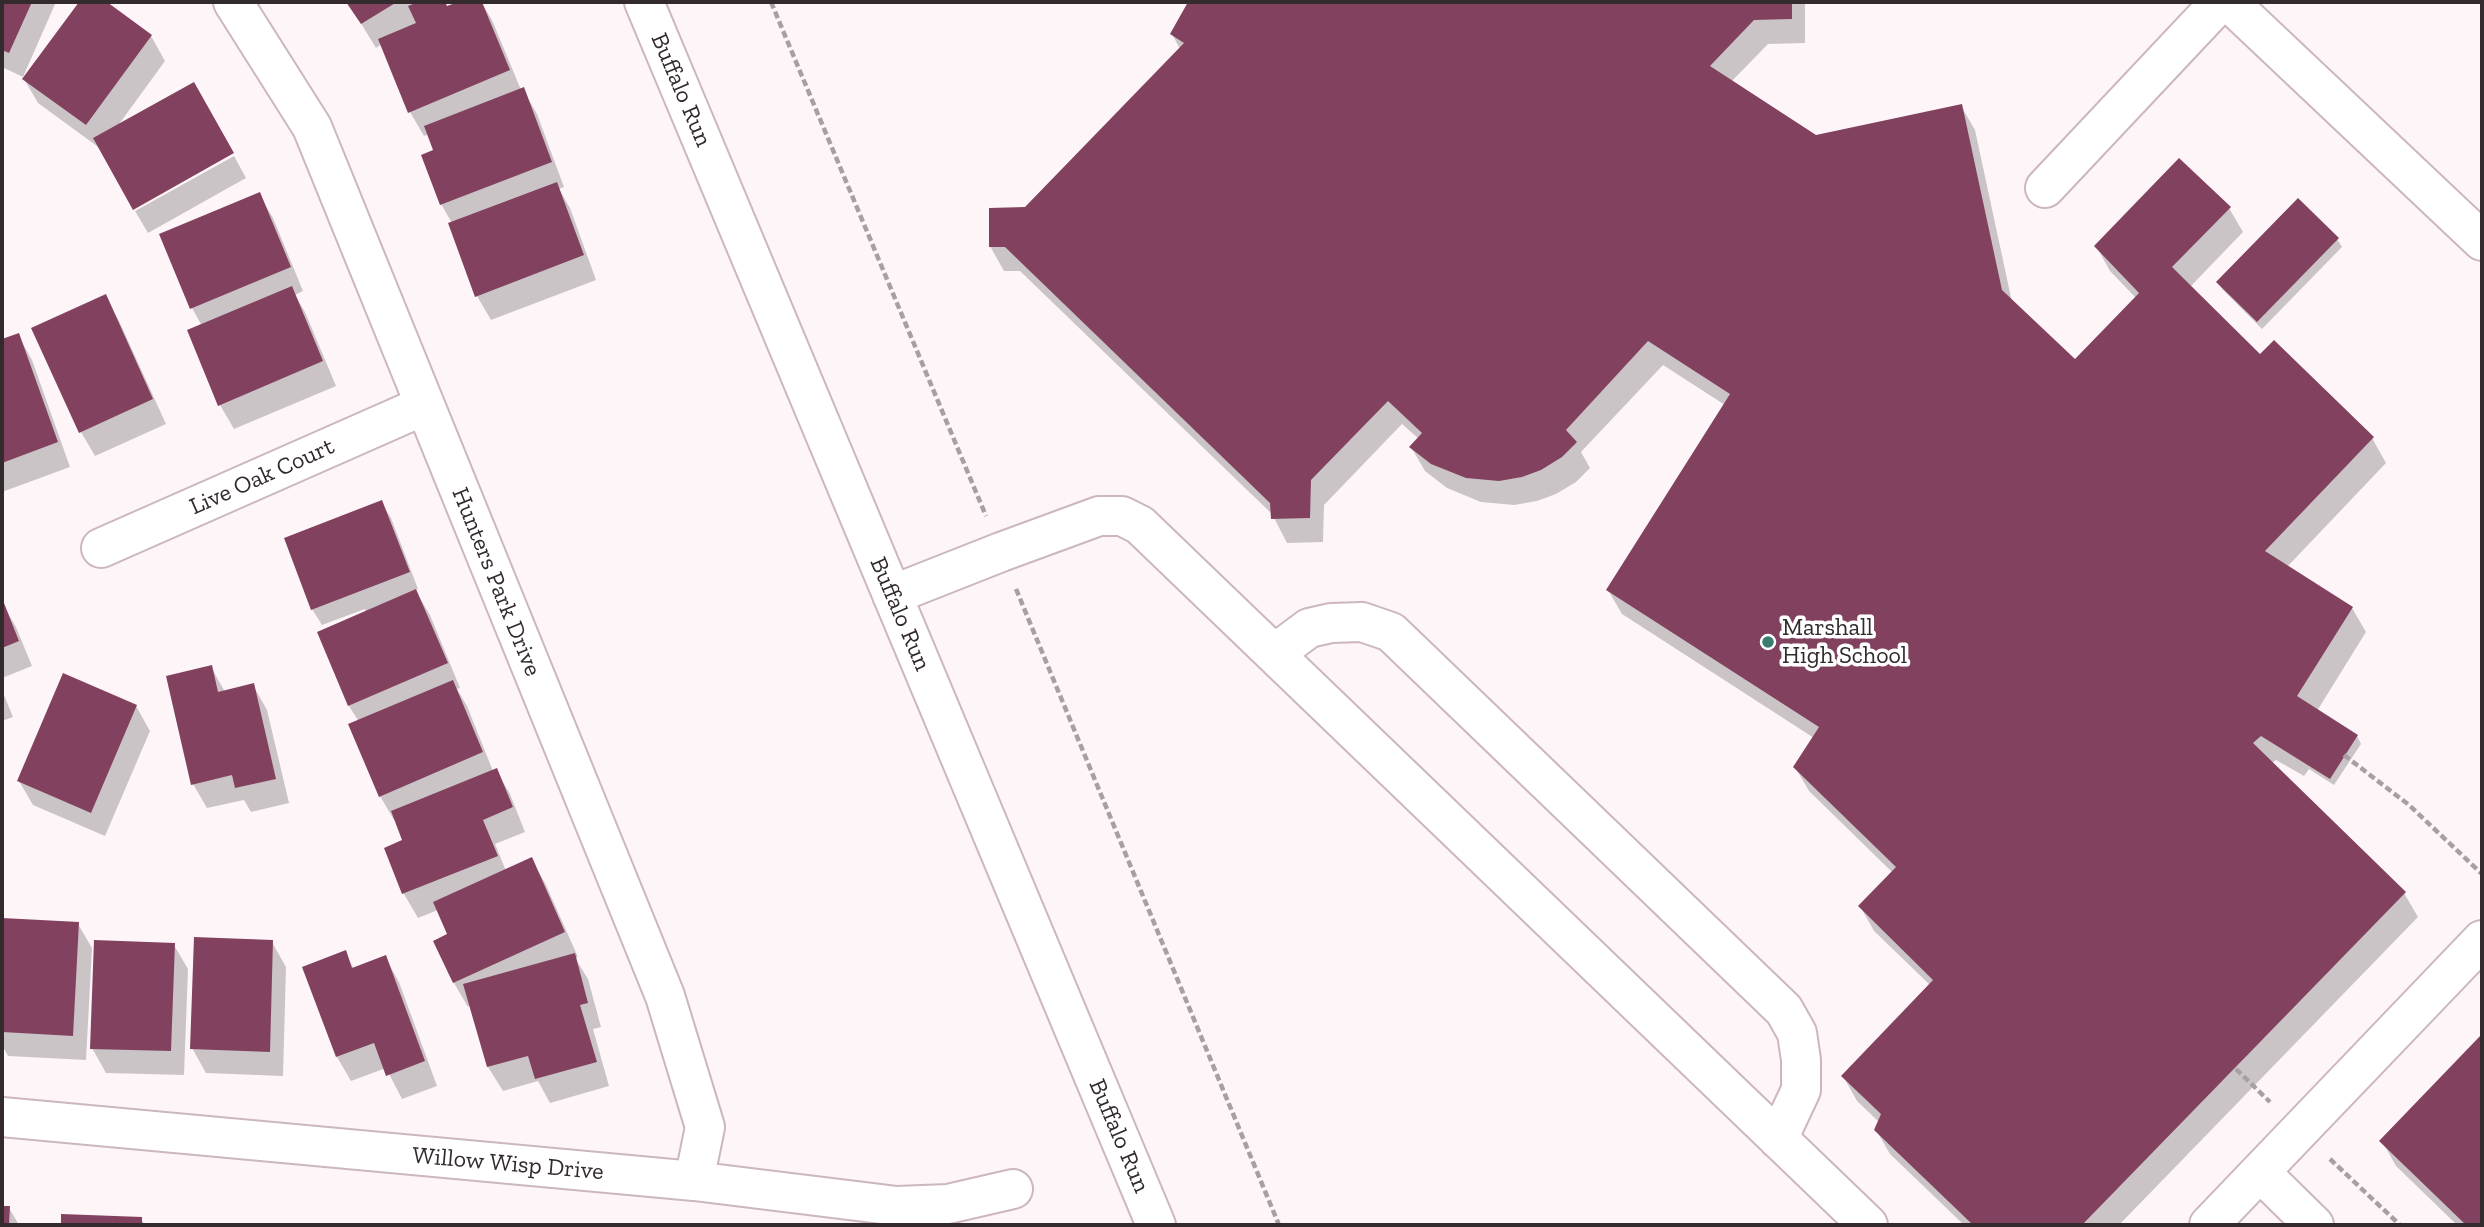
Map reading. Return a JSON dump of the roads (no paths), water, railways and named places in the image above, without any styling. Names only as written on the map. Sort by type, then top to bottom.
[{"type":"street","name":"Hunters Park Drive","points":[[233,2],[312,127],[665,996],[705,1127],[694,1181]]},
{"type":"street","name":"Buffalo Run","points":[[644,2],[1156,1225]]},
{"type":"street","points":[[2045,188],[2220,2]]},
{"type":"street","points":[[2229,2],[2482,241]]},
{"type":"street","name":"Live Oak Court","points":[[101,548],[424,405]]},
{"type":"street","points":[[892,596],[1099,516],[1122,516],[1140,525],[1868,1225]]},
{"type":"street","points":[[1274,654],[1309,628],[1331,623],[1362,622],[1391,632],[1764,990],[1784,1010],[1797,1033],[1801,1060],[1801,1090],[1778,1139]]},
{"type":"street","points":[[2210,1225],[2482,940]]},
{"type":"street","name":"Willow Wisp Drive","points":[[2,1117],[694,1181],[897,1206],[948,1204],[1013,1189]]},
{"type":"street","points":[[2260,1172],[2314,1225]]},
{"type":"place","name":"Marshall High School","points":[[1768,642]]}]
